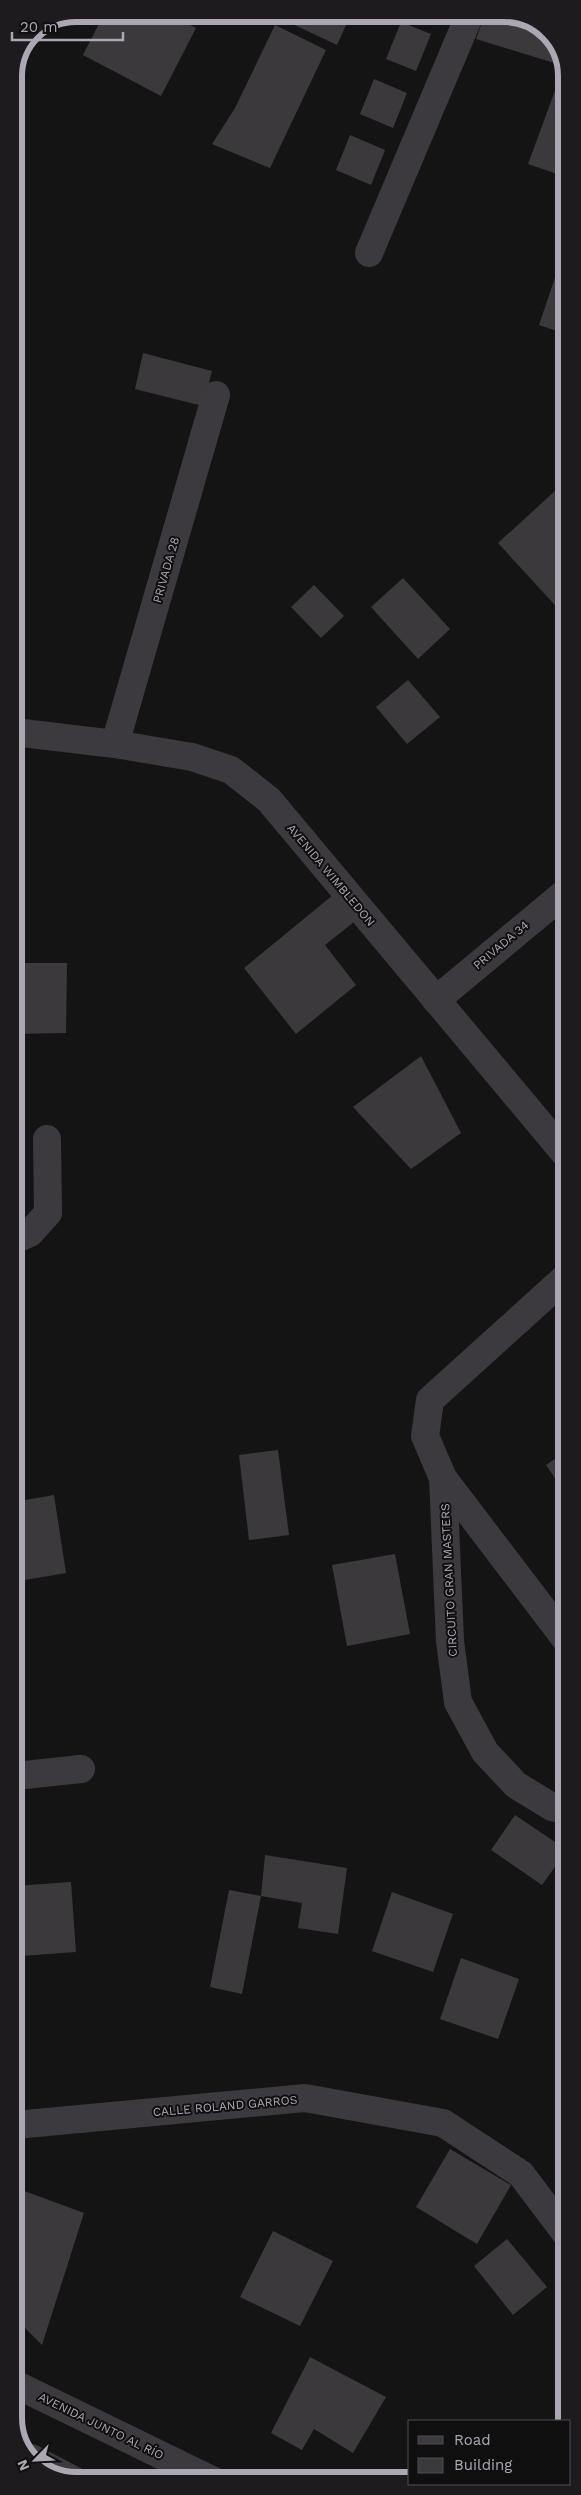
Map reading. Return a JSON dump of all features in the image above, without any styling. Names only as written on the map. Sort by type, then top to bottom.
[{"type":"street","points":[[369,253],[466,23]]},
{"type":"street","name":"PRIVADA 28","points":[[115,744],[216,395]]},
{"type":"street","name":"AVENIDA WIMBLEDON","points":[[22,733],[115,744],[192,758],[231,770],[269,800],[558,1145]]},
{"type":"street","name":"PRIVADA 34","points":[[436,1000],[558,898]]},
{"type":"street","points":[[22,1236],[30,1233],[48,1213],[48,1139]]},
{"type":"street","name":"CIRCUITO GRAN MASTERS","points":[[558,1284],[430,1400],[424,1436],[443,1478],[558,1629]]},
{"type":"street","name":"CIRCUITO GRAN MASTERS","points":[[443,1478],[450,1641],[458,1702],[485,1752],[516,1785],[552,1807],[558,1809]]},
{"type":"street","points":[[22,1775],[81,1769]]},
{"type":"street","name":"CALLE ROLAND GARROS","points":[[22,2125],[305,2098],[443,2123],[521,2174],[558,2223]]},
{"type":"street","name":"AVENIDA JUNTO AL RÍO","points":[[22,2387],[196,2472]]},
{"type":"building","points":[[100,22],[185,22],[196,28],[161,96],[83,55]]},
{"type":"building","points":[[289,22],[347,23],[337,45]]},
{"type":"building","points":[[401,23],[431,34],[416,71],[386,59]]},
{"type":"building","points":[[482,23],[519,24],[535,32],[547,43],[557,64],[476,39]]},
{"type":"building","points":[[275,25],[326,50],[270,168],[212,144],[235,108]]},
{"type":"building","points":[[374,79],[407,93],[393,128],[360,114]]},
{"type":"building","points":[[558,82],[558,174],[528,164]]},
{"type":"building","points":[[350,135],[385,150],[371,185],[336,170]]},
{"type":"building","points":[[558,269],[558,331],[539,325]]},
{"type":"building","points":[[143,353],[212,371],[203,406],[135,389]]},
{"type":"building","points":[[558,488],[558,608],[498,543]]},
{"type":"building","points":[[403,578],[450,629],[418,659],[371,607]]},
{"type":"building","points":[[314,585],[344,616],[321,638],[291,607]]},
{"type":"building","points":[[408,680],[440,717],[407,744],[376,707]]},
{"type":"building","points":[[333,895],[354,922],[325,945],[356,985],[296,1034],[244,968]]},
{"type":"building","points":[[22,963],[67,963],[66,1033],[22,1034]]},
{"type":"building","points":[[421,1056],[461,1133],[411,1169],[353,1107]]},
{"type":"building","points":[[278,1450],[289,1535],[249,1540],[239,1455]]},
{"type":"building","points":[[558,1457],[558,1483],[546,1465]]},
{"type":"building","points":[[54,1495],[66,1573],[25,1580],[22,1559],[22,1501]]},
{"type":"building","points":[[395,1554],[410,1634],[347,1646],[332,1565]]},
{"type":"building","points":[[515,1815],[558,1844],[558,1863],[542,1885],[491,1850]]},
{"type":"building","points":[[265,1855],[347,1868],[338,1934],[298,1928],[302,1903],[261,1896]]},
{"type":"building","points":[[71,1882],[76,1952],[22,1956],[22,1886]]},
{"type":"building","points":[[229,1890],[261,1896],[242,1994],[210,1987]]},
{"type":"building","points":[[392,1892],[453,1914],[433,1972],[372,1951]]},
{"type":"building","points":[[461,1958],[519,1979],[498,2039],[440,2019]]},
{"type":"building","points":[[450,2149],[511,2185],[477,2244],[416,2207]]},
{"type":"building","points":[[22,2190],[84,2213],[42,2345],[22,2325]]},
{"type":"building","points":[[273,2231],[333,2261],[300,2326],[240,2297]]},
{"type":"building","points":[[507,2239],[547,2287],[513,2315],[474,2266]]},
{"type":"building","points":[[310,2357],[386,2397],[353,2453],[314,2429],[302,2450],[271,2433]]}]
